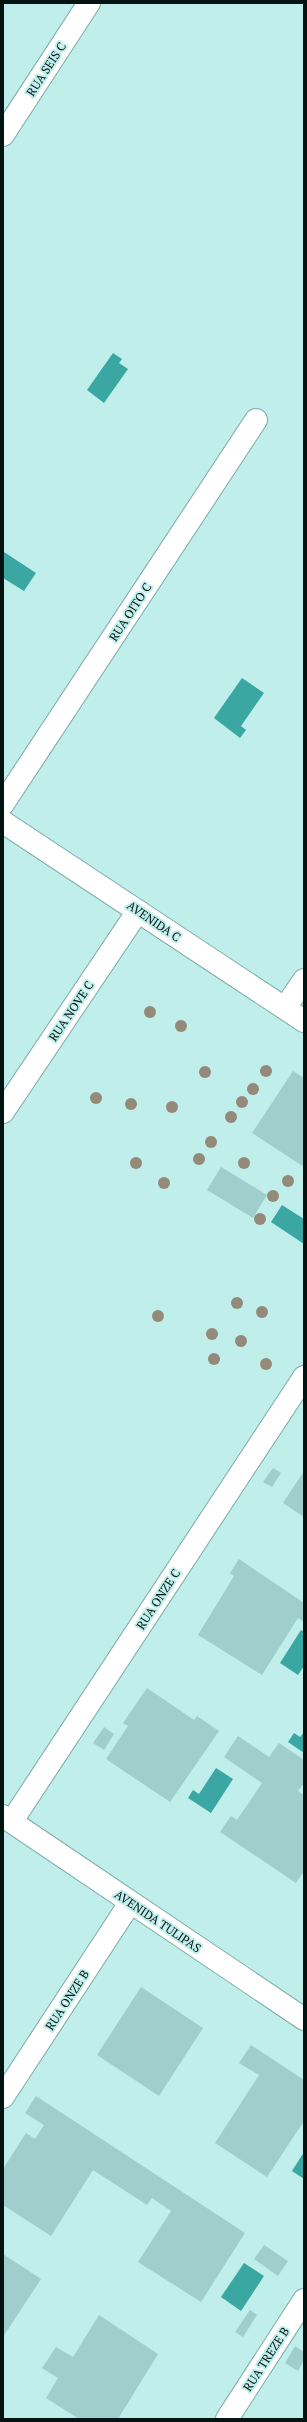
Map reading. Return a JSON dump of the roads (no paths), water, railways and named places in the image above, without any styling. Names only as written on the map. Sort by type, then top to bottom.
[{"type":"street","name":"RUA SEIS C","points":[[3,135],[89,3]]},
{"type":"street","name":"RUA OITO C","points":[[3,804],[256,420]]},
{"type":"street","name":"AVENIDA C","points":[[3,822],[304,1021]]},
{"type":"street","name":"RUA NOVE C","points":[[3,1112],[138,911]]},
{"type":"street","points":[[285,1008],[304,980]]},
{"type":"street","name":"RUA ONZE C","points":[[8,1818],[304,1377]]},
{"type":"street","name":"AVENIDA TULIPAS","points":[[8,1818],[130,1903],[304,2019]]},
{"type":"street","name":"RUA ONZE B","points":[[3,2098],[130,1903]]},
{"type":"street","name":"RUA TREZE B","points":[[227,2419],[304,2300]]},
{"type":"water","points":[[113,353],[122,359],[119,363],[128,369],[104,403],[87,390]]},
{"type":"water","points":[[4,552],[36,573],[24,591],[3,578]]},
{"type":"water","points":[[242,678],[264,693],[241,726],[246,730],[240,738],[214,718]]},
{"type":"water","points":[[282,1205],[304,1219],[304,1244],[271,1222]]},
{"type":"water","points":[[301,1630],[304,1632],[304,1666],[298,1675],[280,1663]]},
{"type":"water","points":[[304,1732],[304,1753],[288,1742],[294,1733],[300,1737]]},
{"type":"water","points":[[216,1768],[233,1779],[211,1813],[188,1798],[193,1790],[199,1794]]},
{"type":"water","points":[[304,2152],[304,2179],[292,2171]]},
{"type":"water","points":[[244,2263],[264,2276],[241,2311],[221,2297]]}]
